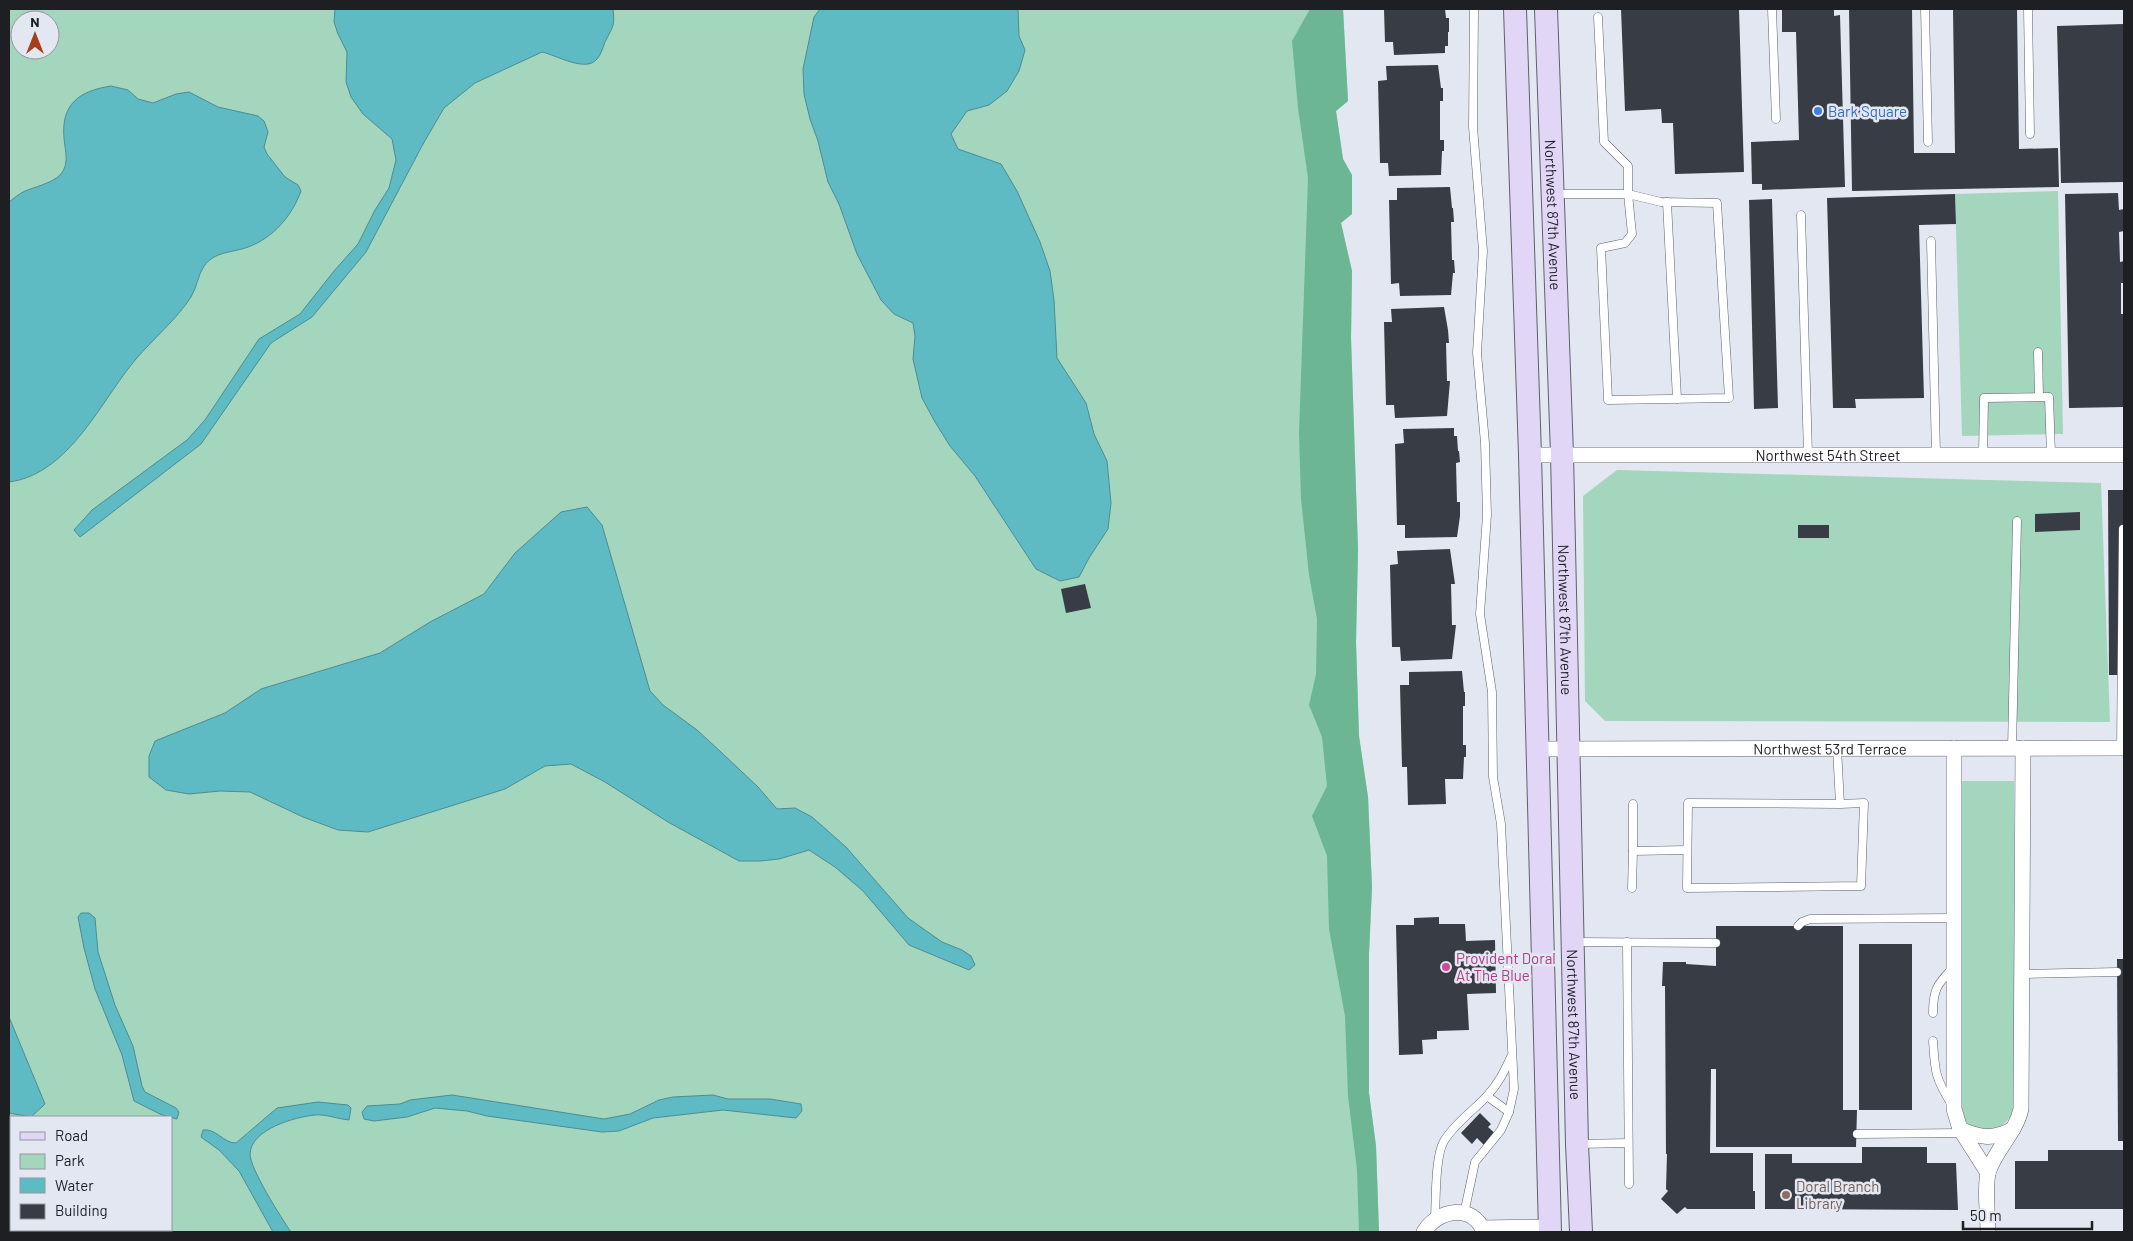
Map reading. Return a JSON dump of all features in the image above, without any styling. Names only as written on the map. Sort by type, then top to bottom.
[{"type":"main road","name":"Northwest 87th Avenue","points":[[1515,9],[1530,455],[1550,1230]]},
{"type":"main road","name":"Northwest 87th Avenue","points":[[1546,9],[1562,454],[1570,748],[1577,1144],[1582,1232]]},
{"type":"street","name":"Northwest 54th Street","points":[[1530,455],[2124,455]]},
{"type":"street","points":[[1954,748],[1954,1108],[1962,1131],[1988,1172]]},
{"type":"street","points":[[1988,1232],[1988,1172],[2000,1147],[2014,1129],[2021,1109],[2022,974],[2018,748]]},
{"type":"street","name":"Northwest 53rd Terrace","points":[[1538,749],[2123,748]]},
{"type":"street","points":[[1962,1131],[1984,1138],[1994,1137],[2014,1129]]},
{"type":"street","points":[[1424,1232],[1435,1218],[1447,1213],[1464,1214],[1478,1222],[1484,1230],[1550,1230]]},
{"type":"lane","points":[[1464,1214],[1476,1162],[1501,1130],[1509,1112],[1514,1089],[1501,824],[1493,777],[1492,692],[1480,614],[1487,515],[1485,443],[1476,353],[1483,251],[1473,128],[1474,9]]},
{"type":"lane","points":[[1772,9],[1776,119]]},
{"type":"lane","points":[[1926,9],[1928,142]]},
{"type":"lane","points":[[2028,9],[2030,134]]},
{"type":"lane","points":[[1553,194],[1628,194],[1668,202],[1717,203],[1728,398],[1608,400],[1602,248],[1625,243],[1632,234],[1628,194],[1628,166],[1604,142],[1598,18]]},
{"type":"lane","points":[[1668,202],[1677,399]]},
{"type":"lane","points":[[1801,215],[1808,454]]},
{"type":"lane","points":[[1931,241],[1936,454]]},
{"type":"lane","points":[[2038,352],[2039,397]]},
{"type":"lane","points":[[1983,454],[1984,398],[2049,397],[2051,455]]},
{"type":"lane","points":[[2017,521],[2018,748]]},
{"type":"lane","points":[[2123,529],[2123,748]]},
{"type":"lane","points":[[1837,748],[1840,804]]},
{"type":"lane","points":[[1688,803],[1840,804],[1864,803],[1861,886],[1687,888],[1688,803]]},
{"type":"lane","points":[[1632,804],[1632,888]]},
{"type":"lane","points":[[1633,851],[1687,850]]},
{"type":"lane","points":[[1798,926],[1810,919],[1954,918]]},
{"type":"lane","points":[[1573,942],[1716,943]]},
{"type":"lane","points":[[1627,942],[1629,1184]]},
{"type":"lane","points":[[1933,1013],[1933,994],[1940,980],[1954,967]]},
{"type":"lane","points":[[2022,974],[2117,972]]},
{"type":"lane","points":[[1933,1041],[1935,1073],[1940,1086],[1954,1108]]},
{"type":"lane","points":[[1435,1218],[1438,1170],[1443,1142],[1501,1079],[1512,1055]]},
{"type":"lane","points":[[1487,1096],[1509,1112]]},
{"type":"lane","points":[[1857,1134],[1962,1131]]},
{"type":"lane","points":[[1577,1144],[1628,1142]]},
{"type":"green space","points":[[9,9],[1343,9],[1348,101],[1336,111],[1343,159],[1352,175],[1352,214],[1341,223],[1352,271],[1351,338],[1358,550],[1356,642],[1359,736],[1368,797],[1372,887],[1369,954],[1369,1093],[1376,1146],[1379,1232],[9,1232]]},
{"type":"green space","points":[[1310,9],[1343,9],[1348,101],[1336,111],[1343,159],[1352,175],[1352,214],[1341,223],[1352,271],[1351,338],[1358,550],[1356,642],[1359,736],[1368,797],[1372,887],[1369,954],[1369,1093],[1376,1146],[1379,1232],[1359,1232],[1357,1170],[1348,1096],[1345,1016],[1329,929],[1327,856],[1312,816],[1327,786],[1322,737],[1309,705],[1316,674],[1317,619],[1309,575],[1301,499],[1299,433],[1308,178],[1298,108],[1292,41]]},
{"type":"green space","points":[[2058,191],[2063,434],[1962,436],[1955,194]]},
{"type":"green space","points":[[1617,470],[2101,483],[2110,722],[1605,721],[1585,701],[1583,496]]},
{"type":"green space","points":[[1959,781],[2014,781],[2014,1109],[2003,1124],[1990,1130],[1975,1128],[1961,1116]]},
{"type":"water","points":[[335,9],[613,9],[614,20],[601,53],[592,63],[578,64],[542,52],[475,83],[444,108],[366,252],[312,317],[271,343],[201,444],[80,537],[74,530],[92,510],[187,440],[205,420],[259,339],[300,314],[358,244],[375,210],[389,188],[396,160],[392,139],[363,114],[351,97],[346,82],[347,52],[334,22]]},
{"type":"water","points":[[820,9],[1018,9],[1019,36],[1025,50],[1019,71],[1007,91],[989,105],[967,111],[951,134],[958,149],[1001,164],[1017,191],[1040,242],[1050,271],[1054,300],[1057,358],[1086,403],[1094,434],[1107,461],[1111,503],[1108,529],[1079,577],[1060,581],[1036,569],[975,476],[950,446],[922,398],[913,359],[915,336],[913,323],[894,314],[881,300],[857,254],[839,204],[828,182],[818,141],[810,119],[804,94],[803,69],[814,17]]},
{"type":"water","points":[[111,86],[128,90],[138,99],[153,103],[176,94],[189,92],[218,107],[258,116],[264,121],[268,132],[264,147],[267,154],[285,177],[298,185],[301,191],[287,217],[266,238],[248,247],[219,255],[208,261],[202,270],[191,297],[172,321],[136,359],[97,414],[67,450],[50,465],[31,476],[9,482],[9,202],[25,191],[48,183],[60,175],[66,162],[64,126],[69,108],[74,101],[90,91]]},
{"type":"water","points":[[587,507],[602,525],[650,691],[663,705],[697,730],[721,752],[758,787],[777,809],[795,808],[812,817],[846,847],[908,918],[942,942],[971,956],[975,965],[969,970],[909,945],[863,891],[835,867],[809,850],[779,859],[739,861],[668,822],[605,782],[571,764],[545,766],[505,789],[368,832],[338,830],[303,817],[250,792],[220,791],[189,794],[166,790],[149,777],[149,756],[155,741],[225,713],[261,689],[380,653],[430,622],[484,594],[515,553],[561,512]]},
{"type":"water","points":[[81,913],[89,913],[95,918],[98,952],[115,1005],[133,1046],[142,1086],[145,1092],[176,1108],[179,1112],[177,1119],[172,1116],[162,1115],[134,1101],[122,1055],[95,989],[78,917]]},
{"type":"water","points":[[9,1017],[45,1104],[32,1116],[9,1113]]},
{"type":"water","points":[[452,1095],[604,1119],[630,1114],[659,1100],[673,1097],[713,1095],[728,1099],[770,1099],[801,1104],[802,1111],[796,1118],[723,1110],[653,1118],[619,1131],[602,1132],[487,1116],[467,1111],[435,1108],[407,1117],[374,1121],[364,1119],[362,1112],[367,1106],[400,1104],[410,1100]]},
{"type":"water","points":[[318,1102],[348,1105],[351,1108],[349,1120],[319,1115],[297,1118],[266,1131],[252,1145],[250,1154],[255,1171],[291,1232],[273,1232],[239,1171],[219,1150],[201,1137],[203,1130],[212,1131],[227,1141],[236,1143],[277,1108]]},
{"type":"building","points":[[1384,9],[1445,9],[1446,18],[1449,18],[1449,32],[1448,46],[1445,46],[1445,53],[1394,55],[1393,42],[1385,42]]},
{"type":"building","points":[[1621,9],[1739,9],[1744,172],[1675,174],[1673,123],[1662,123],[1661,109],[1625,111]]},
{"type":"building","points":[[1782,9],[1834,9],[1834,16],[1840,15],[1845,187],[1762,190],[1762,184],[1752,184],[1751,142],[1799,140],[1796,32],[1782,32]]},
{"type":"building","points":[[1849,9],[1912,9],[1914,153],[1955,153],[1953,9],[2017,9],[2019,149],[2058,148],[2059,187],[1852,191]]},
{"type":"building","points":[[2124,24],[2124,182],[2061,183],[2057,26]]},
{"type":"building","points":[[1438,65],[1441,88],[1443,88],[1443,101],[1440,101],[1440,140],[1444,140],[1441,175],[1389,176],[1388,163],[1380,163],[1378,81],[1387,80],[1386,66]]},
{"type":"building","points":[[1450,187],[1454,222],[1451,222],[1452,260],[1454,260],[1455,273],[1453,273],[1451,295],[1400,296],[1399,283],[1391,284],[1389,200],[1397,200],[1397,188]]},
{"type":"building","points":[[2118,193],[2119,210],[2124,209],[2124,231],[2119,232],[2120,262],[2124,261],[2124,283],[2121,283],[2121,314],[2124,314],[2124,407],[2069,408],[2065,194]]},
{"type":"building","points":[[1955,194],[1956,224],[1919,225],[1924,398],[1855,399],[1856,408],[1833,408],[1827,198]]},
{"type":"building","points":[[1772,199],[1778,408],[1754,409],[1749,200]]},
{"type":"building","points":[[1444,307],[1449,343],[1446,343],[1447,381],[1450,381],[1447,416],[1395,418],[1394,405],[1386,405],[1384,322],[1392,322],[1391,309]]},
{"type":"building","points":[[1454,428],[1454,436],[1457,436],[1460,462],[1456,463],[1457,502],[1460,502],[1457,537],[1405,538],[1405,525],[1397,525],[1395,444],[1404,443],[1403,429]]},
{"type":"building","points":[[2108,490],[2124,490],[2124,675],[2109,675]]},
{"type":"building","points":[[2080,512],[2080,530],[2035,532],[2035,514]]},
{"type":"building","points":[[1798,525],[1829,525],[1829,538],[1798,538]]},
{"type":"building","points":[[1450,549],[1455,584],[1451,584],[1452,625],[1456,625],[1452,659],[1401,661],[1400,647],[1392,647],[1390,565],[1398,564],[1397,551]]},
{"type":"building","points":[[1085,584],[1091,608],[1066,613],[1061,589]]},
{"type":"building","points":[[1462,671],[1465,692],[1463,745],[1466,745],[1463,779],[1445,779],[1446,804],[1408,805],[1407,767],[1402,767],[1400,685],[1409,685],[1409,672]]},
{"type":"building","name":"Provident Doral At The Blue","points":[[1439,917],[1439,924],[1465,924],[1466,941],[1495,940],[1496,993],[1467,994],[1469,1030],[1437,1031],[1437,1039],[1422,1040],[1423,1054],[1399,1055],[1396,925],[1414,925],[1414,918]]},
{"type":"building","points":[[1716,926],[1843,926],[1843,1110],[1857,1110],[1856,1147],[1716,1147],[1716,1069],[1711,1069],[1710,1153],[1753,1153],[1755,1209],[1687,1209],[1685,1207],[1677,1214],[1661,1199],[1668,1191],[1666,1189],[1665,986],[1662,986],[1663,962],[1686,962],[1686,964],[1716,966]]},
{"type":"building","points":[[1859,944],[1912,944],[1912,1110],[1859,1110]]},
{"type":"building","points":[[2117,959],[2124,959],[2124,1141],[2118,1141]]},
{"type":"building","points":[[1480,1113],[1491,1124],[1488,1127],[1500,1138],[1489,1150],[1477,1138],[1472,1144],[1461,1133]]},
{"type":"building","points":[[1862,1147],[1927,1147],[1927,1163],[1956,1163],[1958,1210],[1765,1209],[1765,1154],[1792,1154],[1792,1163],[1862,1163]]},
{"type":"building","points":[[2048,1150],[2124,1150],[2124,1209],[2015,1209],[2015,1161],[2048,1161]]},
{"type":"place","name":"Bark Square","points":[[1818,111]]},
{"type":"place","name":"Provident Doral At The Blue","points":[[1446,967]]},
{"type":"place","name":"Doral Branch Library","points":[[1786,1195]]}]
